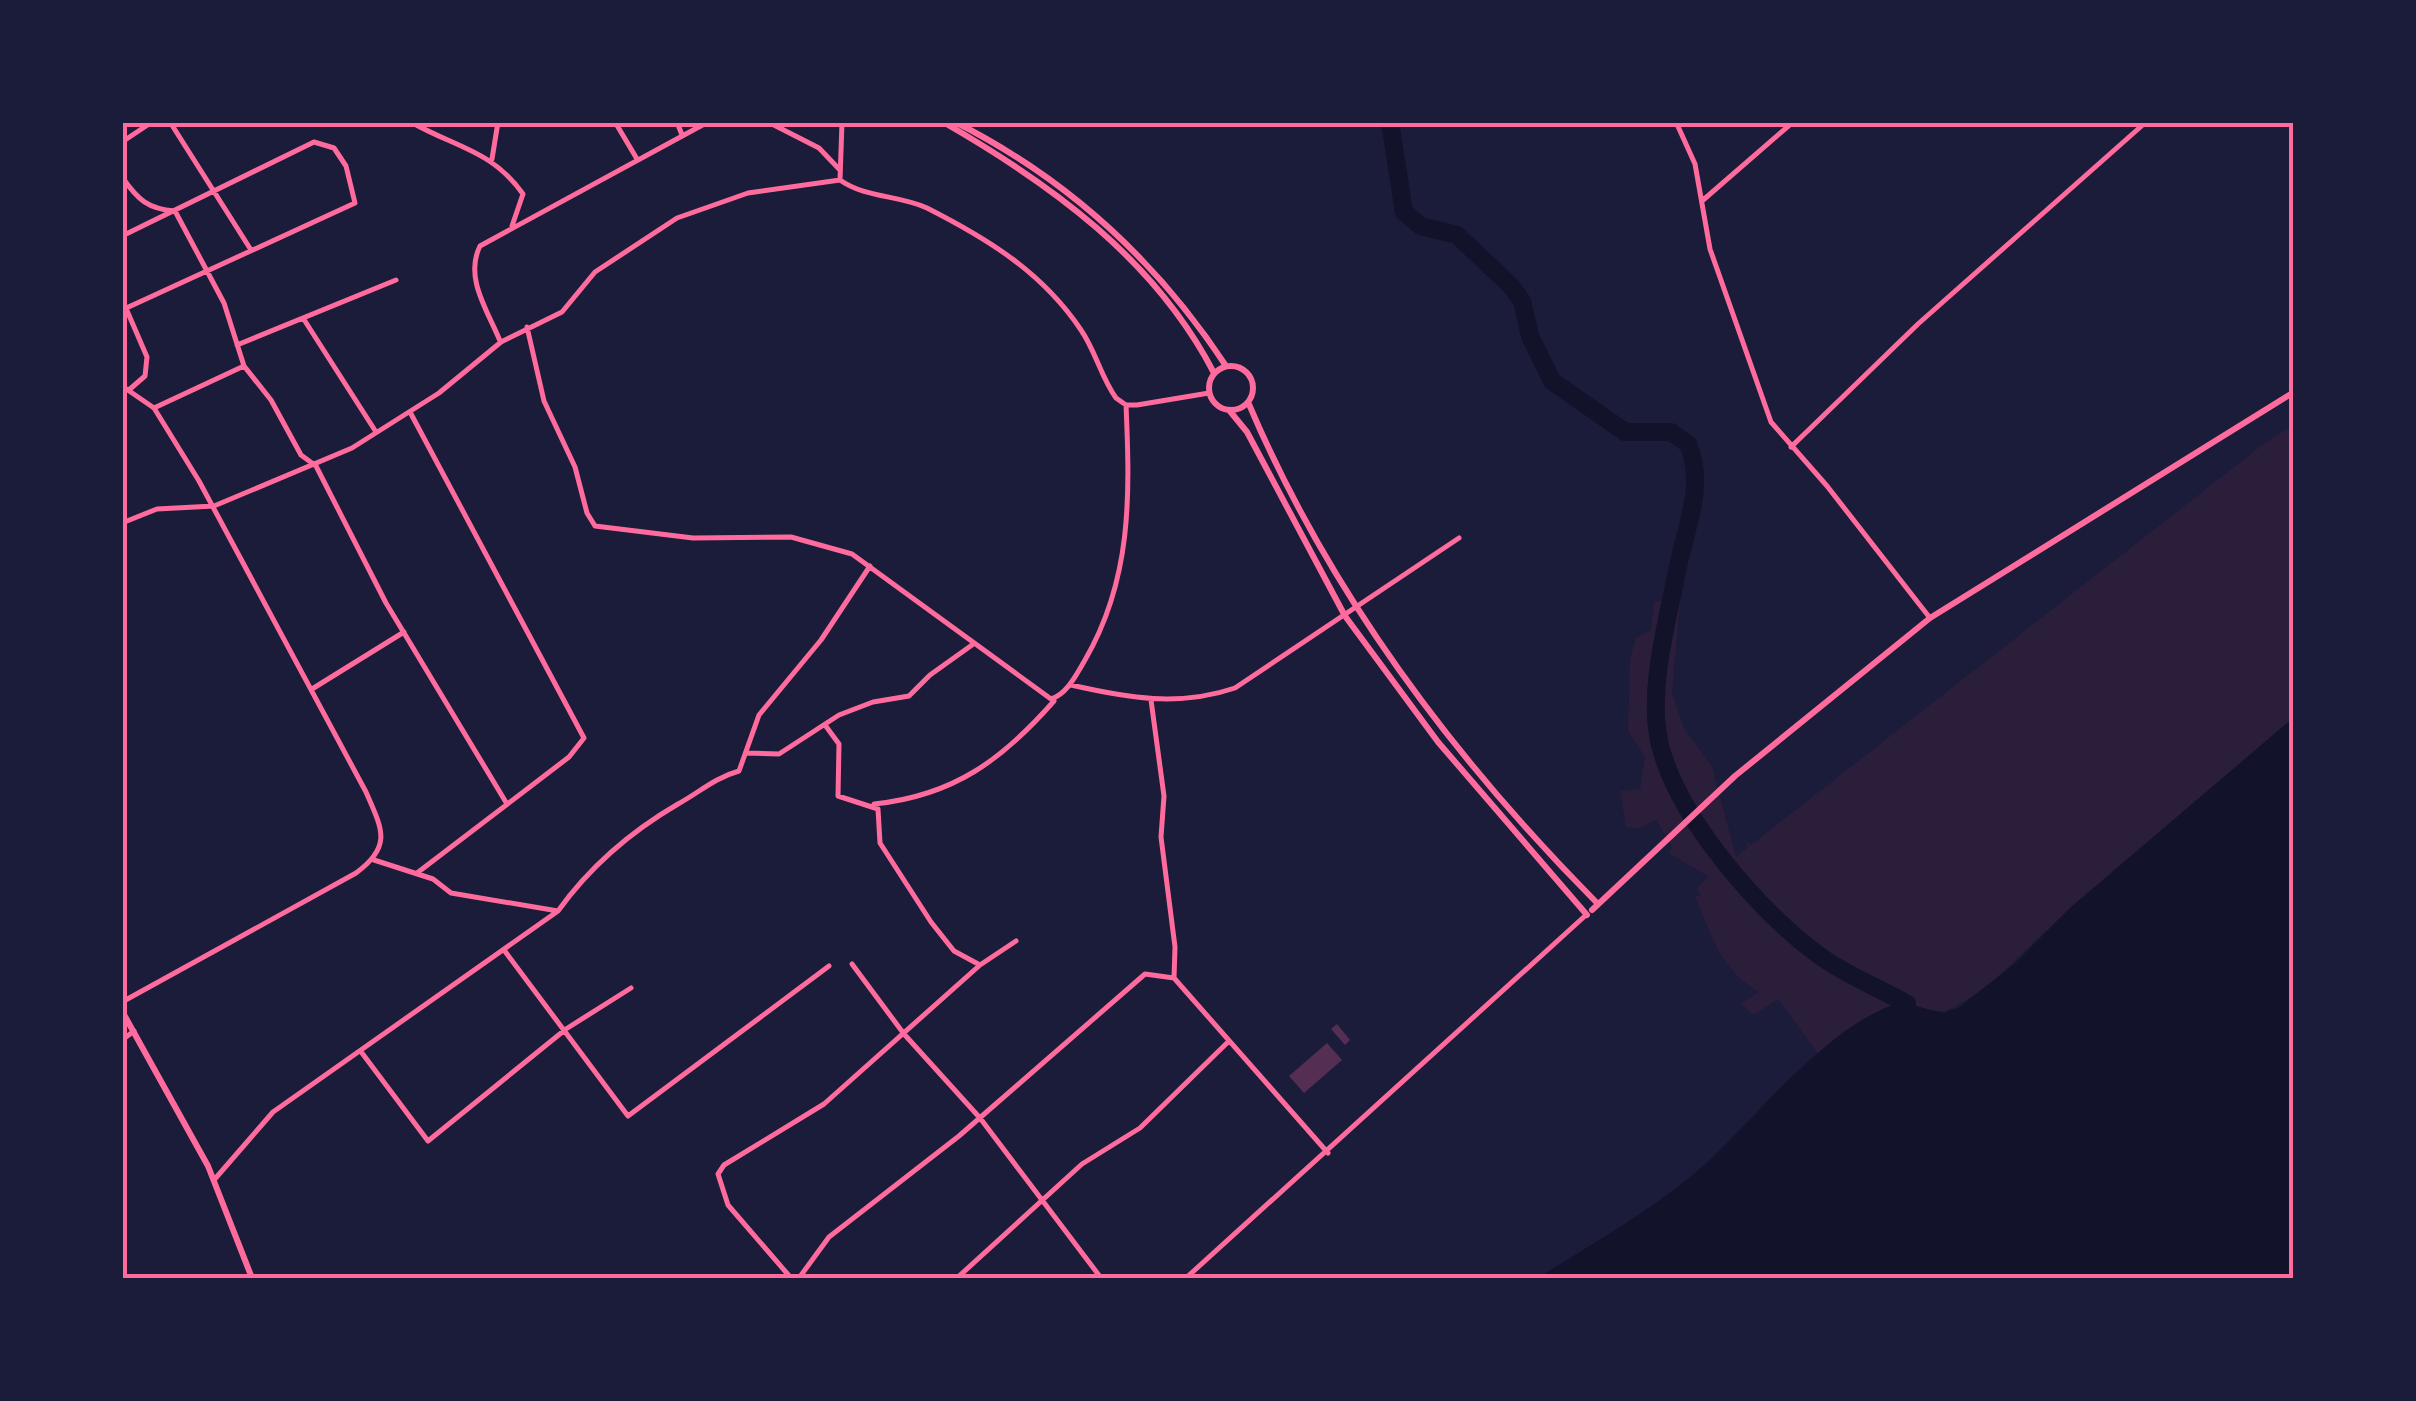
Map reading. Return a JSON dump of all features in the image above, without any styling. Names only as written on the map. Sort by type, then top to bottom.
[{"type":"street","points":[[122,142],[152,122]]},
{"type":"street","points":[[170,122],[251,250]]},
{"type":"street","points":[[411,122],[492,159],[523,194],[511,229]]},
{"type":"street","points":[[492,159],[498,122]]},
{"type":"street","points":[[615,122],[637,159]]},
{"type":"street","points":[[677,122],[682,135]]},
{"type":"street","points":[[501,342],[474,278],[473,260],[480,246],[708,122]]},
{"type":"street","points":[[768,122],[819,148],[839,169]]},
{"type":"street","points":[[840,180],[842,122]]},
{"type":"street","points":[[943,122],[1024,170],[1098,227],[1158,292],[1214,373]]},
{"type":"street","points":[[955,122],[1060,186],[1114,228],[1172,291],[1226,366]]},
{"type":"street","points":[[1676,122],[1695,164],[1710,250],[1749,370],[1771,422],[1827,486],[1930,618]]},
{"type":"street","points":[[1702,201],[1793,122]]},
{"type":"street","points":[[1791,447],[1918,324],[2146,122]]},
{"type":"street","points":[[122,236],[314,142],[334,148],[346,166],[355,203],[124,310]]},
{"type":"street","points":[[122,178],[153,209],[175,211]]},
{"type":"street","points":[[122,523],[156,508],[214,506],[316,466],[410,412],[501,342],[562,312],[595,272],[677,218],[748,193],[840,180],[862,192],[922,206],[978,234],[1019,262],[1082,332],[1110,389],[1126,406],[1129,472],[1122,569],[1106,624],[1070,685],[1011,746],[950,788],[872,804],[838,796],[839,744],[825,725]]},
{"type":"street","points":[[175,211],[207,269],[244,366],[301,454],[316,466],[404,632],[507,804]]},
{"type":"street","points":[[236,345],[396,280]]},
{"type":"street","points":[[122,299],[147,366],[144,376],[126,388],[154,408],[214,506],[312,689],[379,825],[381,844],[374,860],[122,1002]]},
{"type":"street","points":[[304,318],[376,432]]},
{"type":"street","points":[[527,327],[544,401],[575,467],[586,513],[595,526],[692,538],[791,537],[852,554],[871,565],[889,583],[922,600],[972,645],[1056,699]]},
{"type":"street","points":[[154,408],[244,366]]},
{"type":"street","points":[[1229,410],[1248,402],[1253,392],[1252,378],[1237,366],[1226,366],[1214,373],[1208,393],[1247,432],[1345,616],[1438,742],[1592,910]]},
{"type":"street","points":[[1186,1278],[1328,1153],[1735,776],[1930,618],[2294,392]]},
{"type":"street","points":[[1126,406],[1208,393]]},
{"type":"street","points":[[1248,402],[1318,542],[1358,607],[1472,765],[1592,910]]},
{"type":"street","points":[[410,412],[582,729],[582,746],[417,873]]},
{"type":"street","points":[[1070,685],[1151,700],[1201,700],[1235,688],[1459,538]]},
{"type":"street","points":[[214,1180],[273,1112],[362,1053],[558,910],[586,876],[640,825],[713,779],[739,771],[752,728],[771,696],[820,640],[871,565]]},
{"type":"street","points":[[312,689],[404,632]]},
{"type":"street","points":[[746,753],[779,754],[825,725],[873,702],[908,696],[972,645]]},
{"type":"street","points":[[1151,700],[1164,796],[1162,836],[1175,947],[1174,978]]},
{"type":"street","points":[[872,804],[880,817],[880,843],[931,922],[954,951],[980,966]]},
{"type":"street","points":[[374,860],[417,873],[451,893],[558,910]]},
{"type":"street","points":[[790,1278],[728,1206],[718,1174],[724,1165],[824,1104],[980,966],[1016,940]]},
{"type":"street","points":[[504,950],[628,1116],[829,966]]},
{"type":"street","points":[[852,964],[904,1034],[980,1118],[1101,1278]]},
{"type":"street","points":[[799,1278],[829,1237],[980,1118],[1137,979],[1156,972],[1174,978],[1328,1153]]},
{"type":"street","points":[[362,1053],[428,1141],[566,1029],[632,988]]},
{"type":"street","points":[[122,1011],[214,1180],[252,1278]]},
{"type":"street","points":[[122,1040],[134,1030]]},
{"type":"street","points":[[958,1278],[1082,1164],[1140,1128],[1230,1041]]},
{"type":"shaded area","points":[[2293,425],[2293,718],[2070,908],[1985,989],[1945,1012],[1893,1005],[1819,1055],[1778,999],[1754,1015],[1740,1004],[1759,992],[1726,962],[1706,924],[1695,896],[1701,896],[1696,888],[1709,877],[1669,853],[1672,846],[1656,820],[1639,828],[1626,827],[1620,791],[1640,789],[1645,757],[1628,731],[1630,658],[1636,638],[1651,630],[1654,601],[1680,602],[1672,692],[1683,726],[1712,767],[1736,857],[1748,847],[1744,840],[1751,845],[2266,442]]},
{"type":"shaded area","points":[[2293,718],[2293,1278],[1538,1278],[1672,1191],[1713,1157],[1821,1051],[1869,1016],[1900,1004],[1938,1012],[1958,1008],[2013,965],[2070,908]]},
{"type":"building","points":[[1337,1024],[1350,1040],[1345,1045],[1331,1029]]},
{"type":"building","points":[[1327,1043],[1342,1060],[1304,1093],[1289,1076]]},
{"type":"waterway","points":[[1390,122],[1404,212],[1421,226],[1457,235],[1511,286],[1522,301],[1530,336],[1552,381],[1625,432],[1671,432],[1688,444],[1695,492],[1657,680],[1657,724],[1670,773],[1703,833],[1772,915],[1830,963],[1907,1004]]}]
